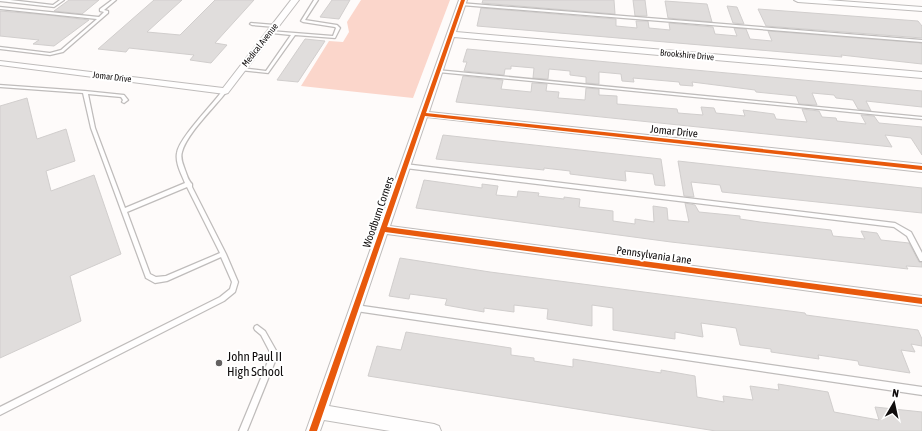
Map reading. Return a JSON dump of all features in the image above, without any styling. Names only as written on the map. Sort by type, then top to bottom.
[{"type":"street","name":"Medical Avenue","points":[[225,90],[295,0]]},
{"type":"street","points":[[798,0],[922,9]]},
{"type":"street","name":"Woodburn Corners","points":[[313,431],[462,2]]},
{"type":"street","name":"Brookshire Drive","points":[[451,34],[922,76]]},
{"type":"street","name":"Jomar Drive","points":[[0,63],[225,90]]},
{"type":"street","name":"Jomar Drive","points":[[423,114],[922,168]]},
{"type":"street","name":"Pennsylvania Lane","points":[[383,229],[922,301]]},
{"type":"street","points":[[320,412],[434,431]]},
{"type":"lane","points":[[0,0],[54,6],[62,0]]},
{"type":"lane","points":[[39,5],[46,0]]},
{"type":"lane","points":[[0,48],[50,54],[62,50],[107,12],[101,10],[114,0]]},
{"type":"lane","points":[[252,24],[294,34],[334,37],[338,28],[336,26],[303,21],[316,0]]},
{"type":"lane","points":[[462,2],[922,41]]},
{"type":"lane","points":[[0,8],[100,18]]},
{"type":"lane","points":[[241,69],[267,72],[294,34]]},
{"type":"lane","points":[[438,71],[922,118]]},
{"type":"lane","points":[[0,86],[122,96],[126,100],[124,102]]},
{"type":"lane","points":[[0,411],[222,299],[233,290],[234,282],[223,254],[179,162],[179,154],[189,136],[225,90]]},
{"type":"lane","points":[[85,92],[93,128],[148,276],[155,280],[167,278],[223,254]]},
{"type":"lane","points":[[405,166],[895,224],[909,234],[922,259]]},
{"type":"lane","points":[[124,211],[189,184]]},
{"type":"lane","points":[[355,308],[558,339],[922,391]]},
{"type":"lane","points":[[243,431],[275,354],[263,333],[257,328]]},
{"type":"shaded area","points":[[361,0],[450,0],[413,98],[301,86],[329,41],[343,42],[349,32],[347,22]]},
{"type":"building","points":[[69,0],[99,0],[82,14],[54,11]]},
{"type":"building","points":[[154,0],[182,0],[147,32],[180,35],[215,0],[254,0],[215,43],[227,45],[211,63],[190,60],[194,55],[129,48],[126,52],[98,49]]},
{"type":"building","points":[[332,0],[350,0],[339,19],[320,17]]},
{"type":"building","points":[[483,0],[614,0],[615,14],[482,3]]},
{"type":"building","points":[[633,0],[645,0],[647,16],[635,16]]},
{"type":"building","points":[[665,1],[707,4],[712,22],[668,18]]},
{"type":"building","points":[[727,6],[737,7],[744,24],[733,23]]},
{"type":"building","points":[[481,8],[616,19],[616,26],[637,28],[636,21],[648,21],[649,28],[670,30],[669,23],[713,27],[715,34],[737,36],[734,28],[746,29],[750,39],[772,41],[768,31],[922,43],[922,64],[841,55],[842,57],[477,26]]},
{"type":"building","points":[[758,9],[918,21],[922,26],[922,38],[766,26]]},
{"type":"building","points":[[0,11],[89,20],[54,46],[33,44],[39,40],[0,36]]},
{"type":"building","points":[[305,39],[325,41],[298,82],[277,80]]},
{"type":"building","points":[[467,49],[922,91],[922,107],[866,101],[871,111],[858,109],[853,100],[836,98],[834,95],[812,93],[817,105],[799,104],[796,96],[756,92],[755,90],[692,82],[693,86],[680,85],[679,82],[633,78],[634,82],[622,81],[621,74],[599,72],[599,84],[586,83],[586,77],[570,75],[570,71],[549,69],[548,79],[533,78],[534,68],[511,66],[511,69],[505,69],[504,75],[464,71],[467,62],[463,62]]},
{"type":"building","points":[[463,76],[503,80],[501,89],[531,92],[532,83],[547,84],[546,91],[559,92],[558,98],[585,100],[586,88],[599,89],[599,95],[617,96],[617,104],[677,109],[678,113],[703,115],[701,107],[714,108],[716,113],[745,116],[743,110],[774,114],[776,119],[807,122],[802,109],[819,111],[822,117],[836,118],[837,121],[866,124],[861,115],[874,116],[879,123],[922,127],[922,155],[911,138],[885,135],[892,147],[456,102]]},
{"type":"building","points":[[27,98],[37,139],[66,129],[75,161],[46,171],[51,191],[94,175],[121,254],[70,276],[81,321],[0,358],[0,106]]},
{"type":"building","points":[[443,135],[661,159],[665,186],[655,185],[653,174],[625,171],[626,181],[570,174],[570,171],[544,168],[544,170],[436,159]]},
{"type":"building","points":[[678,161],[922,188],[922,213],[722,192],[720,185],[691,182],[694,197],[684,196]]},
{"type":"building","points":[[424,180],[482,188],[482,184],[498,186],[496,195],[517,197],[518,191],[539,193],[538,196],[580,199],[579,207],[613,211],[613,221],[635,224],[635,219],[654,222],[653,206],[667,208],[668,220],[689,222],[685,203],[695,205],[699,212],[740,216],[740,219],[760,222],[831,230],[833,236],[865,239],[861,231],[877,233],[881,240],[909,243],[919,262],[922,262],[922,267],[906,266],[908,269],[671,242],[416,208]]},
{"type":"building","points":[[400,258],[490,272],[805,313],[806,315],[918,330],[922,339],[922,346],[911,344],[915,352],[901,350],[910,373],[859,365],[858,361],[818,355],[819,359],[771,352],[771,349],[740,345],[736,328],[701,323],[703,337],[675,332],[675,339],[613,330],[613,308],[592,305],[592,326],[547,319],[548,309],[514,305],[514,312],[484,308],[484,312],[445,305],[447,299],[410,294],[409,299],[389,296]]},
{"type":"building","points":[[406,332],[511,348],[511,355],[534,358],[534,361],[573,367],[573,359],[661,373],[661,370],[695,376],[697,397],[724,402],[723,396],[753,400],[750,386],[779,390],[778,384],[828,392],[834,412],[879,420],[875,407],[922,412],[922,431],[716,431],[368,376],[377,346],[401,350]]},
{"type":"cycle path","points":[[313,431],[463,0]]},
{"type":"cycle path","points":[[423,114],[922,168]]},
{"type":"cycle path","points":[[383,229],[922,301]]},
{"type":"place","name":"John Paul II High School","points":[[219,363]]}]
